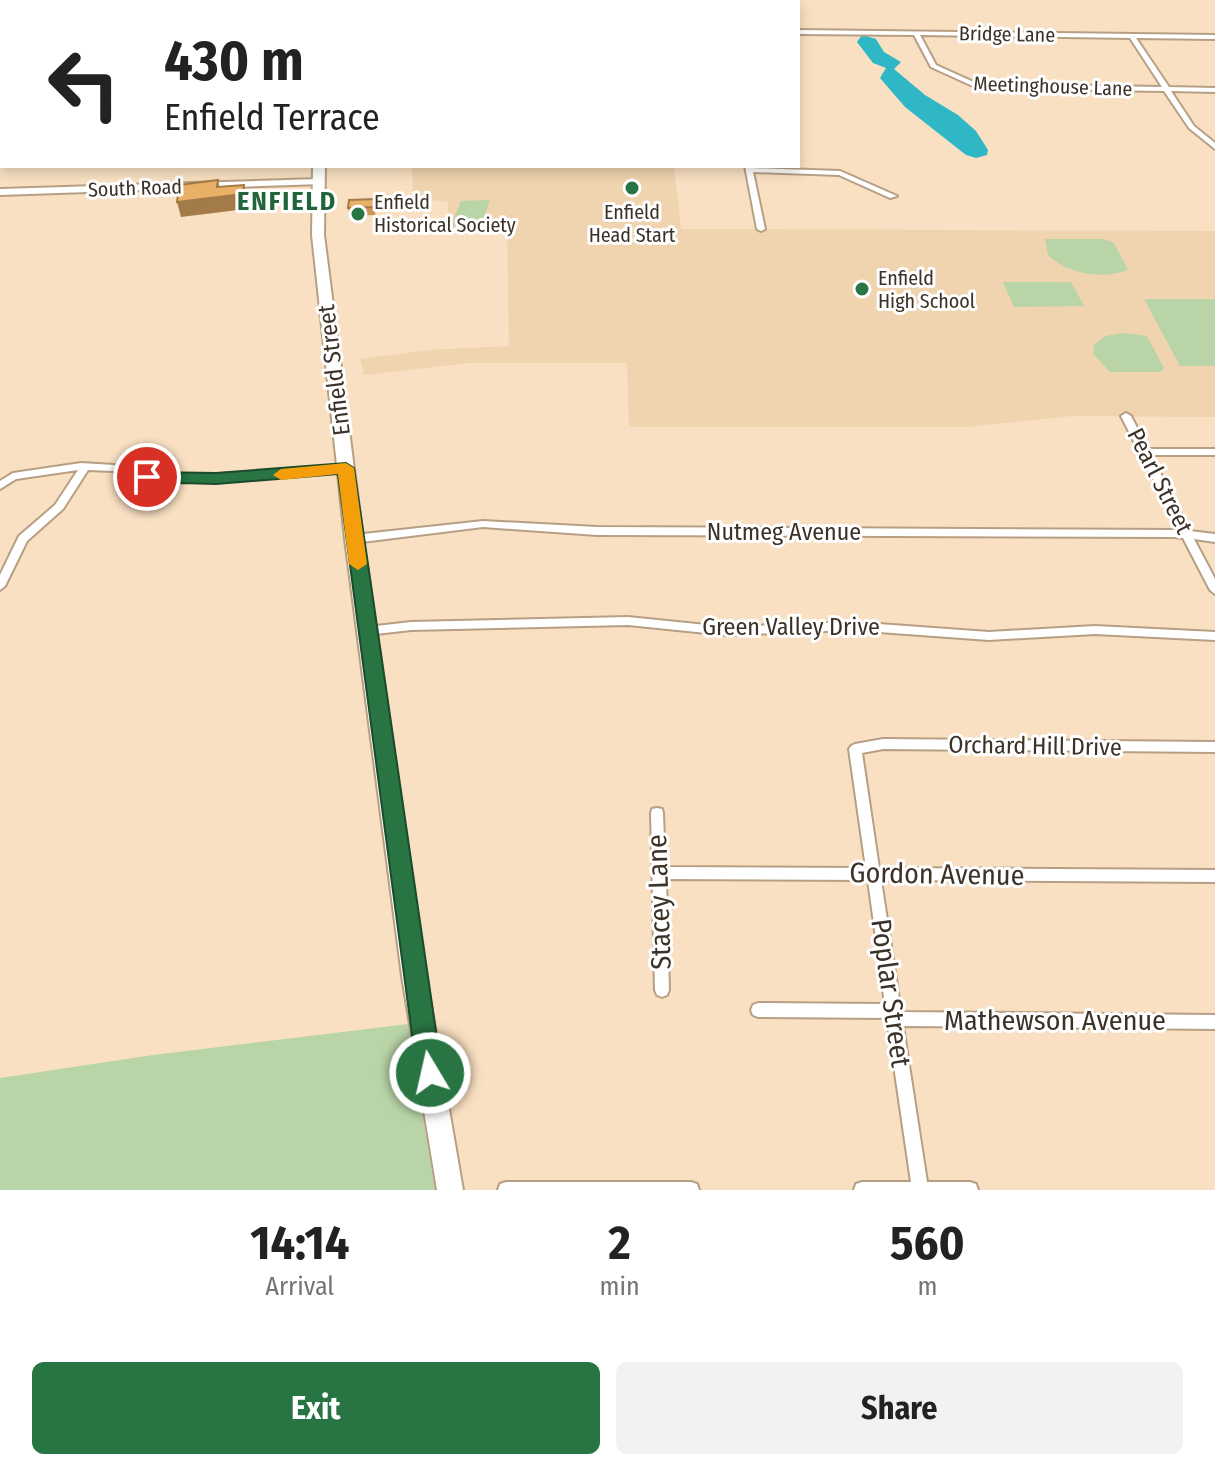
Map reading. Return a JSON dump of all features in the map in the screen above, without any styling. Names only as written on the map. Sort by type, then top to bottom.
[{"type":"main road","name":"South Road","points":[[0,192],[318,174]]},
{"type":"main road","name":"Enfield Street","points":[[318,174],[318,232],[354,539],[414,976],[450,1190]]},
{"type":"street","name":"Bridge Lane","points":[[800,32],[1215,37]]},
{"type":"street","name":"Meetinghouse Lane","points":[[916,34],[933,66],[977,86],[1215,90]]},
{"type":"street","points":[[1132,36],[1197,135],[1215,147]]},
{"type":"street","points":[[761,229],[748,168],[840,173],[893,196]]},
{"type":"street","name":"Pearl Street","points":[[1126,416],[1215,590]]},
{"type":"street","points":[[1145,452],[1215,452]]},
{"type":"street","points":[[0,486],[13,476],[85,466],[177,480],[346,468]]},
{"type":"street","points":[[0,586],[23,539],[59,507],[85,466]]},
{"type":"street","points":[[0,472],[9,472],[13,476]]},
{"type":"street","name":"Nutmeg Avenue","points":[[354,539],[483,524],[597,531],[1160,532],[1215,538]]},
{"type":"street","name":"Green Valley Drive","points":[[367,631],[411,626],[628,621],[726,631],[851,626],[989,636],[1095,630],[1215,636]]},
{"type":"street","name":"Orchard Hill Drive","points":[[855,749],[883,744],[1215,747]]},
{"type":"street","name":"Poplar Street","points":[[855,749],[920,1189]]},
{"type":"street","name":"Stacey Lane","points":[[657,813],[662,990]]},
{"type":"street","name":"Gordon Avenue","points":[[660,873],[1215,876]]},
{"type":"street","name":"Mathewson Avenue","points":[[758,1010],[1215,1022]]},
{"type":"street","points":[[506,1190],[691,1190]]},
{"type":"street","points":[[862,1190],[970,1190]]},
{"type":"shaded area","name":"Enfield High School","points":[[412,168],[674,168],[681,229],[1215,231],[1215,417],[1072,416],[964,427],[629,427],[627,363],[469,363],[364,375],[360,359],[429,350],[509,346],[507,229],[448,229],[448,202],[413,198]]},
{"type":"green space","points":[[490,200],[481,226],[451,226],[461,201]]},
{"type":"green space","points":[[1045,239],[1104,239],[1114,243],[1128,270],[1107,275],[1075,271],[1048,255]]},
{"type":"green space","points":[[1003,282],[1071,282],[1084,306],[1014,307]]},
{"type":"green space","points":[[1144,299],[1215,299],[1215,366],[1180,366]]},
{"type":"green space","points":[[1125,333],[1147,336],[1164,368],[1160,372],[1110,372],[1093,354],[1094,345],[1105,336]]},
{"type":"green space","points":[[408,1024],[435,1190],[0,1190],[0,1078],[153,1055]]},
{"type":"water","points":[[862,35],[876,39],[884,52],[901,62],[894,69],[976,131],[988,150],[987,155],[976,158],[966,155],[905,107],[880,78],[886,68],[873,63],[857,42]]},
{"type":"building","points":[[218,180],[217,187],[244,185],[243,194],[177,202],[179,185]]},
{"type":"building","points":[[375,199],[374,207],[348,208],[349,200]]},
{"type":"slow traffic","points":[[281,475],[346,468],[358,564]]},
{"type":"place","name":"Enfield Head Start","points":[[632,188]]},
{"type":"place","name":"Enfield Historical Society","points":[[358,214]]},
{"type":"place","name":"Enfield High School","points":[[862,289]]},
{"type":"district","name":"ENFIELD","points":[[287,201]]},
{"type":"route","points":[[147,477],[216,479],[346,468],[414,976],[430,1073]]}]
